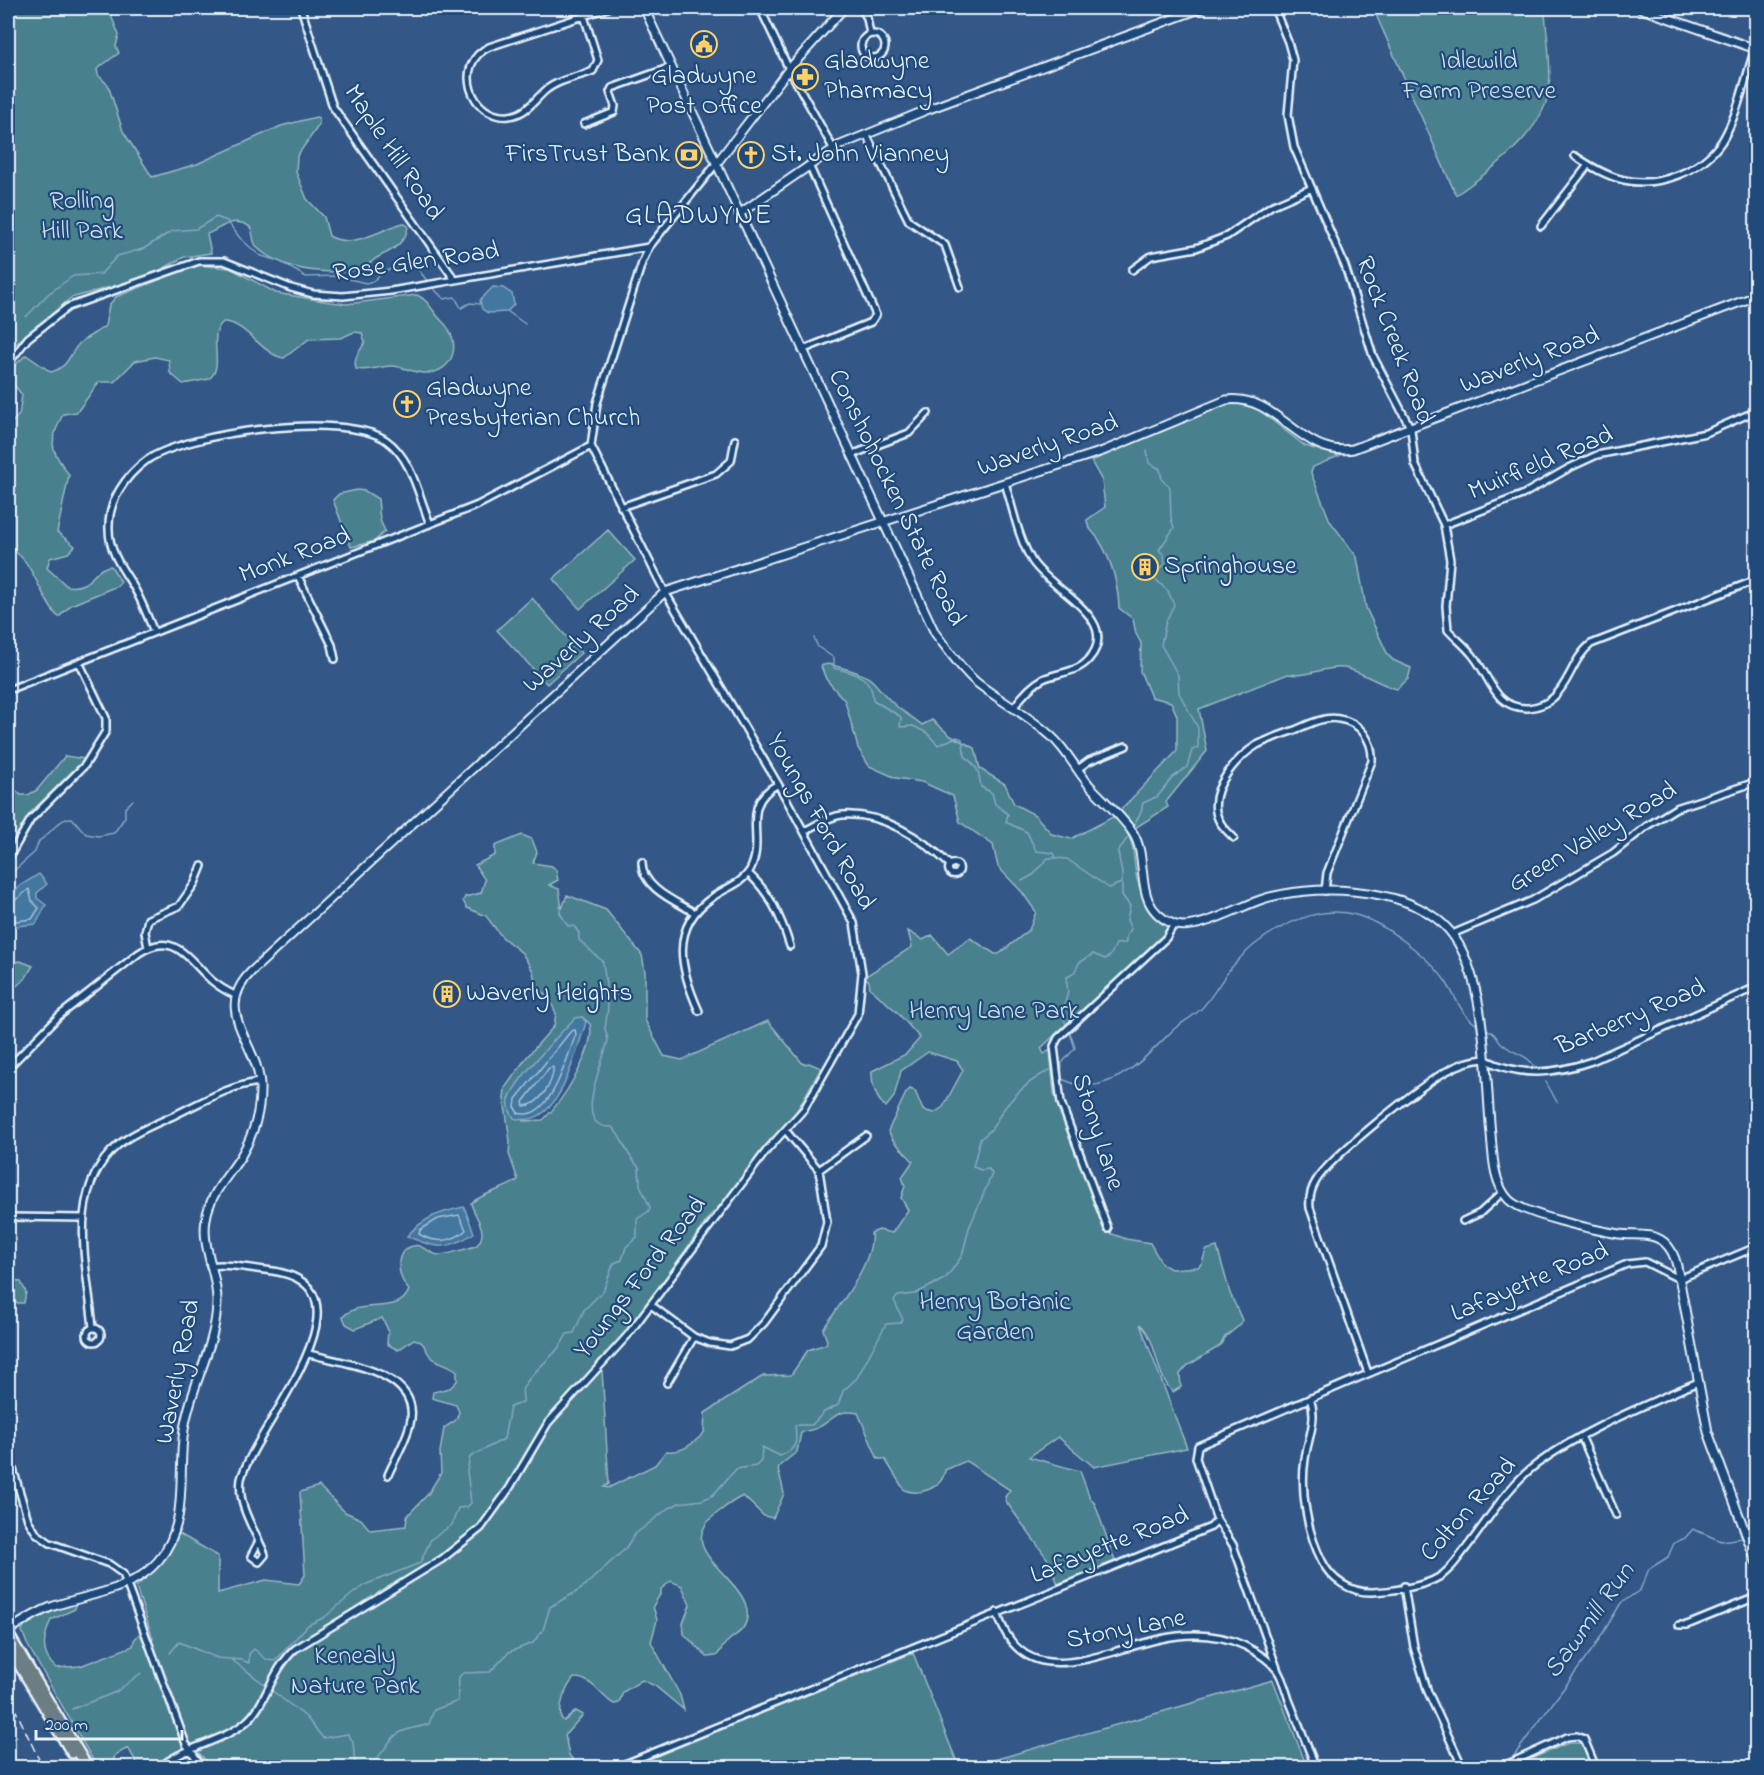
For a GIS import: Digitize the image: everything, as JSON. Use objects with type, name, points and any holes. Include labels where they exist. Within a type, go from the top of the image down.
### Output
[{"type":"highway","points":[[8,1633],[9,1645],[69,1742],[88,1767]]},
{"type":"highway","points":[[69,1742],[81,1767]]},
{"type":"street","name":"Maple Hill Road","points":[[301,8],[333,106],[455,280]]},
{"type":"street","points":[[584,15],[597,58],[597,65],[593,71],[551,86],[526,109],[514,115],[492,113],[475,99],[469,84],[468,72],[472,60],[481,51],[584,15],[608,8]]},
{"type":"street","name":"Conshohocken State Road","points":[[644,8],[935,633],[970,675],[1056,741],[1134,835],[1146,896],[1158,913],[1174,924]]},
{"type":"street","points":[[760,8],[789,69],[833,148]]},
{"type":"street","points":[[591,446],[597,403],[649,247],[789,69],[844,8]]},
{"type":"street","points":[[861,8],[867,18],[870,34]]},
{"type":"street","points":[[739,214],[833,148],[1202,8]]},
{"type":"street","name":"Rock Creek Road","points":[[1274,8],[1293,60],[1288,115],[1290,131],[1345,266],[1373,356],[1411,429],[1415,464],[1444,525],[1450,560],[1446,606],[1448,630],[1474,657],[1499,699],[1518,707],[1539,706],[1553,698],[1581,652],[1591,644],[1756,580]]},
{"type":"street","points":[[1575,156],[1588,165],[1625,181],[1658,181],[1697,166],[1716,148],[1725,135],[1756,49],[1639,8]]},
{"type":"street","points":[[870,34],[877,35],[885,44],[885,52],[881,56],[869,56],[862,48],[862,39],[870,34]]},
{"type":"street","points":[[584,124],[614,112],[615,106],[610,92],[612,88],[672,67]]},
{"type":"street","points":[[866,134],[909,221],[945,245],[960,287]]},
{"type":"street","points":[[802,350],[871,322],[876,315],[809,165]]},
{"type":"street","points":[[1541,226],[1588,165]]},
{"type":"street","points":[[1132,270],[1151,256],[1196,248],[1227,236],[1271,206],[1312,188]]},
{"type":"street","name":"Rose Glen Road","points":[[8,364],[28,338],[68,307],[199,261],[224,261],[291,288],[325,295],[366,295],[649,247]]},
{"type":"street","name":"Waverly Road","points":[[8,1633],[41,1611],[128,1583],[145,1573],[163,1554],[171,1539],[178,1518],[182,1493],[184,1431],[216,1313],[216,1286],[205,1240],[209,1206],[249,1140],[258,1111],[260,1082],[256,1063],[235,1013],[235,995],[241,983],[666,592],[1103,451],[1207,406],[1232,399],[1245,400],[1262,406],[1304,438],[1327,449],[1353,449],[1411,429],[1756,296]]},
{"type":"street","name":"Muirfield Road","points":[[1444,525],[1522,495],[1597,455],[1706,433],[1756,411]]},
{"type":"street","points":[[851,455],[909,433],[928,413]]},
{"type":"street","points":[[154,632],[138,594],[114,555],[108,528],[111,510],[122,486],[140,466],[163,452],[200,440],[262,429],[325,427],[364,431],[386,440],[399,452],[430,524]]},
{"type":"street","points":[[621,507],[717,474],[731,461],[735,440]]},
{"type":"street","name":"Youngs Ford Road","points":[[159,1767],[189,1749],[245,1722],[254,1713],[279,1665],[300,1645],[442,1559],[481,1528],[509,1489],[548,1423],[604,1362],[651,1305],[767,1150],[804,1108],[855,1021],[863,981],[861,956],[854,923],[778,784],[666,592],[591,446]]},
{"type":"street","name":"Monk Road","points":[[8,690],[489,500],[591,446]]},
{"type":"street","points":[[1005,483],[1032,561],[1044,576],[1089,615],[1098,633],[1096,648],[1087,661],[1074,669],[1041,680],[1026,692],[1014,707]]},
{"type":"street","points":[[298,576],[332,645],[335,659]]},
{"type":"street","points":[[8,859],[17,839],[32,819],[85,765],[105,730],[106,718],[79,662]]},
{"type":"street","points":[[1234,838],[1220,823],[1215,806],[1218,791],[1238,759],[1267,740],[1320,720],[1334,718],[1352,723],[1362,730],[1369,742],[1372,761],[1327,873],[1325,891]]},
{"type":"street","points":[[1078,769],[1089,761],[1126,746]]},
{"type":"street","name":"Green Valley Road","points":[[1452,934],[1533,900],[1613,853],[1647,826],[1676,808],[1756,782]]},
{"type":"street","points":[[699,1011],[681,962],[682,946],[695,913],[712,897],[738,883],[748,873],[755,856],[757,805],[766,791],[778,784]]},
{"type":"street","points":[[804,831],[842,815],[870,818],[895,826],[917,838],[950,865]]},
{"type":"street","points":[[642,862],[642,870],[649,881],[695,913]]},
{"type":"street","points":[[148,948],[145,932],[148,920],[179,906],[195,884],[202,866]]},
{"type":"street","points":[[748,873],[768,895],[782,921],[790,946]]},
{"type":"street","points":[[1174,924],[1193,925],[1279,895],[1325,891],[1369,892],[1402,902],[1437,919],[1452,934],[1466,962],[1479,1007],[1495,1169],[1503,1192],[1517,1206],[1534,1213],[1612,1232],[1657,1238],[1672,1251],[1712,1444],[1756,1560]]},
{"type":"street","name":"Stony Lane","points":[[1108,1229],[1061,1103],[1054,1046],[1058,1038],[1166,939],[1174,924]]},
{"type":"street","points":[[8,1068],[59,1016],[148,948],[163,945],[179,949],[189,956],[212,981],[235,995]]},
{"type":"street","name":"Barberry Road","points":[[1484,1059],[1525,1073],[1566,1069],[1592,1061],[1756,987]]},
{"type":"street","points":[[1368,1373],[1312,1214],[1310,1202],[1313,1186],[1323,1172],[1361,1137],[1435,1079],[1459,1065],[1484,1059]]},
{"type":"street","points":[[93,1328],[83,1218],[87,1192],[95,1173],[120,1143],[232,1088],[260,1082]]},
{"type":"street","points":[[651,1305],[694,1338],[730,1346],[748,1339],[764,1323],[820,1246],[827,1222],[819,1170],[786,1131]]},
{"type":"street","points":[[819,1170],[866,1136]]},
{"type":"street","points":[[1463,1221],[1480,1213],[1503,1192]]},
{"type":"street","points":[[8,1217],[83,1218]]},
{"type":"street","points":[[1679,1279],[1756,1247]]},
{"type":"street","name":"Lafayette Road","points":[[615,1767],[1211,1527],[1217,1520],[1196,1458],[1196,1449],[1201,1444],[1627,1264],[1646,1263],[1679,1279]]},
{"type":"street","points":[[210,1266],[284,1272],[302,1281],[310,1291],[317,1309],[309,1354],[241,1479],[242,1501],[259,1541]]},
{"type":"street","points":[[667,1383],[694,1338]]},
{"type":"street","points":[[309,1354],[380,1373],[396,1383],[407,1395],[412,1412],[410,1425],[388,1475]]},
{"type":"street","name":"Colton Road","points":[[1310,1398],[1314,1416],[1304,1461],[1303,1488],[1307,1511],[1323,1564],[1336,1580],[1354,1590],[1376,1592],[1434,1579],[1445,1572],[1526,1472],[1619,1417],[1698,1382]]},
{"type":"street","points":[[1582,1438],[1616,1515]]},
{"type":"street","points":[[8,1452],[28,1520],[36,1533],[50,1543],[114,1566],[123,1574],[189,1749],[203,1767]]},
{"type":"street","name":"Stony Lane","points":[[1217,1520],[1233,1545],[1278,1671],[1317,1767]]},
{"type":"street","points":[[1404,1586],[1414,1647],[1425,1683],[1463,1767]]},
{"type":"street","points":[[1679,1625],[1687,1625],[1756,1597]]},
{"type":"street","name":"Stony Lane","points":[[997,1612],[1001,1625],[1017,1649],[1039,1661],[1074,1662],[1161,1639],[1195,1635],[1223,1638],[1239,1643],[1260,1654],[1278,1671]]},
{"type":"street","points":[[1499,1767],[1567,1737],[1577,1736],[1584,1739],[1596,1767]]},
{"type":"green space","name":"Rolling Hill Park","points":[[8,8],[108,8],[119,35],[116,46],[119,53],[97,69],[98,75],[108,85],[123,131],[152,177],[197,164],[281,126],[316,117],[319,118],[319,125],[297,156],[296,172],[307,199],[324,217],[329,236],[338,240],[357,240],[403,223],[408,226],[405,236],[387,253],[363,267],[355,270],[324,272],[292,267],[273,258],[257,247],[252,230],[248,226],[229,223],[207,234],[211,253],[184,257],[150,276],[71,298],[14,345],[8,340]]},
{"type":"green space","name":"Idlewild Farm Preserve","points":[[1373,8],[1548,8],[1545,13],[1550,81],[1544,107],[1525,137],[1512,150],[1456,195]]},
{"type":"green space","points":[[196,265],[230,268],[276,293],[330,302],[347,304],[417,295],[428,303],[449,329],[454,347],[452,355],[443,368],[435,372],[420,373],[392,366],[361,370],[356,369],[355,361],[365,342],[362,333],[354,332],[341,338],[309,339],[284,358],[268,351],[239,327],[223,322],[216,335],[216,367],[209,379],[183,384],[170,373],[169,360],[155,357],[135,361],[114,382],[99,382],[77,412],[63,414],[53,440],[55,452],[69,475],[57,532],[75,546],[68,553],[50,558],[47,568],[67,586],[82,585],[100,570],[111,566],[121,582],[117,586],[71,605],[59,617],[51,608],[24,560],[8,546],[8,426],[19,415],[22,395],[9,378],[11,369],[26,355],[51,372],[58,369],[66,363],[81,342],[105,326],[109,305],[116,297]]},
{"type":"green space","points":[[1230,403],[1254,406],[1305,446],[1339,456],[1313,467],[1311,473],[1330,521],[1357,557],[1366,608],[1388,655],[1393,660],[1411,668],[1408,679],[1397,689],[1350,669],[1337,668],[1295,675],[1288,674],[1199,709],[1207,751],[1166,802],[1168,807],[1127,833],[1132,844],[1137,879],[1142,893],[1155,912],[1171,928],[1041,1048],[1044,1054],[1050,1050],[1054,1093],[1107,1232],[1126,1239],[1150,1243],[1162,1264],[1171,1269],[1198,1267],[1202,1263],[1206,1250],[1217,1247],[1230,1293],[1242,1320],[1240,1325],[1225,1337],[1220,1346],[1187,1366],[1180,1374],[1181,1387],[1173,1392],[1162,1376],[1150,1340],[1140,1324],[1187,1448],[1094,1467],[1058,1437],[1029,1457],[1080,1471],[1090,1498],[1095,1504],[1115,1561],[1058,1584],[1049,1561],[1007,1503],[1005,1497],[1010,1490],[966,1461],[945,1470],[940,1482],[930,1489],[917,1492],[904,1490],[885,1459],[878,1459],[858,1413],[845,1412],[819,1427],[801,1433],[797,1452],[782,1463],[778,1469],[784,1494],[773,1518],[764,1516],[743,1496],[716,1514],[704,1528],[701,1541],[706,1553],[738,1591],[745,1604],[747,1618],[742,1630],[725,1644],[716,1656],[707,1657],[684,1634],[683,1623],[690,1605],[682,1586],[671,1581],[661,1589],[653,1606],[657,1620],[651,1642],[680,1695],[684,1710],[655,1686],[642,1680],[623,1692],[619,1703],[614,1704],[591,1684],[574,1678],[563,1697],[561,1718],[564,1721],[576,1711],[583,1715],[565,1735],[569,1755],[579,1767],[213,1768],[198,1752],[176,1753],[158,1767],[140,1768],[128,1748],[115,1755],[112,1767],[97,1767],[27,1644],[22,1631],[26,1624],[70,1603],[77,1602],[75,1609],[51,1620],[44,1646],[47,1657],[56,1668],[80,1666],[133,1646],[139,1634],[143,1635],[147,1641],[153,1639],[136,1587],[163,1561],[178,1533],[218,1556],[218,1593],[266,1580],[299,1584],[305,1575],[300,1492],[319,1486],[345,1512],[361,1519],[370,1530],[406,1526],[407,1516],[428,1494],[441,1473],[440,1452],[444,1428],[456,1420],[459,1412],[456,1405],[432,1398],[433,1392],[450,1388],[457,1381],[457,1371],[431,1357],[424,1345],[414,1339],[398,1350],[387,1344],[388,1330],[382,1318],[355,1329],[346,1324],[343,1317],[359,1308],[397,1303],[404,1298],[409,1290],[402,1279],[399,1266],[402,1253],[406,1249],[416,1246],[439,1255],[477,1245],[481,1240],[482,1229],[471,1203],[518,1180],[509,1154],[505,1088],[526,1058],[554,1026],[556,1013],[550,1001],[535,983],[533,971],[522,953],[502,937],[486,916],[467,908],[463,901],[465,897],[481,893],[485,880],[475,865],[495,855],[495,846],[522,835],[532,839],[537,852],[533,863],[552,866],[556,870],[558,880],[549,885],[559,889],[562,909],[567,895],[606,910],[642,955],[645,972],[645,1020],[664,1056],[682,1060],[768,1021],[803,1064],[809,1063],[821,1068],[792,1119],[761,1153],[732,1193],[710,1216],[618,1344],[594,1368],[602,1370],[609,1484],[604,1487],[608,1488],[655,1465],[666,1451],[677,1451],[691,1444],[704,1433],[705,1413],[763,1376],[791,1375],[808,1350],[826,1344],[823,1329],[862,1270],[871,1244],[871,1233],[879,1230],[892,1233],[908,1210],[901,1198],[905,1186],[902,1177],[913,1161],[893,1140],[888,1131],[906,1093],[910,1089],[915,1091],[923,1110],[934,1113],[943,1107],[963,1070],[957,1061],[928,1052],[901,1071],[894,1097],[886,1107],[882,1104],[875,1091],[872,1071],[906,1054],[920,1038],[897,1012],[870,988],[869,981],[864,977],[912,947],[908,931],[923,940],[932,935],[948,954],[970,938],[995,954],[999,954],[1029,930],[1036,912],[1022,892],[998,867],[993,845],[960,822],[953,796],[922,782],[896,778],[869,766],[858,748],[845,701],[826,679],[821,666],[832,665],[869,678],[887,698],[922,725],[932,720],[951,736],[975,748],[980,769],[1005,784],[1014,804],[1035,815],[1052,834],[1071,839],[1115,816],[1177,751],[1177,716],[1171,702],[1151,697],[1140,671],[1141,643],[1136,634],[1133,619],[1119,608],[1116,581],[1111,564],[1104,548],[1087,523],[1087,520],[1105,507],[1102,481],[1091,461]],"holes":[[[582,1017],[590,1024],[588,1048],[583,1062],[559,1102],[543,1120],[523,1121],[509,1098],[558,1037]]]},
{"type":"green space","points":[[357,490],[365,491],[378,499],[380,520],[385,531],[375,541],[351,547],[333,500],[339,494]]},
{"type":"green space","points":[[608,530],[635,560],[580,609],[553,579]]},
{"type":"green space","points":[[532,598],[581,653],[547,684],[497,630]]},
{"type":"green space","points":[[65,756],[85,759],[31,812],[8,848],[8,783],[21,795],[28,795],[37,790]]},
{"type":"green space","points":[[20,961],[33,966],[25,979],[8,993],[8,963]]},
{"type":"green space","points":[[8,1265],[10,1278],[21,1282],[26,1292],[24,1303],[15,1303],[8,1297]]},
{"type":"green space","points":[[913,1653],[959,1767],[627,1767]]},
{"type":"green space","points":[[1273,1680],[1307,1767],[969,1767]]},
{"type":"green space","points":[[1568,1743],[1581,1743],[1592,1767],[1512,1767]]},
{"type":"water","points":[[493,287],[503,288],[512,294],[514,304],[507,312],[488,313],[482,309],[480,300]]},
{"type":"water","points":[[39,874],[47,884],[37,893],[37,898],[46,905],[36,924],[8,927],[8,898],[21,885]]},
{"type":"water","points":[[582,1017],[586,1022],[575,1057],[569,1074],[553,1103],[542,1114],[529,1119],[514,1118],[509,1105],[512,1092],[538,1058],[575,1018]]},
{"type":"water","points":[[464,1207],[474,1233],[465,1239],[449,1245],[434,1246],[407,1236],[433,1216]]},
{"type":"waterway","points":[[26,317],[48,294],[73,276],[101,274],[117,256],[143,249],[172,231],[196,229],[216,217],[227,221],[240,238],[259,255],[281,262],[306,277],[336,276],[366,283],[373,281],[384,271],[407,265],[418,269],[428,282]]},
{"type":"waterway","points":[[431,286],[444,299],[455,297],[461,308],[470,303],[480,304]]},
{"type":"waterway","points":[[507,311],[525,324]]},
{"type":"waterway","points":[[1134,825],[1143,803],[1158,796],[1173,777],[1187,767],[1192,750],[1198,748],[1198,728],[1179,693],[1178,675],[1161,645],[1166,621],[1174,605],[1168,591],[1153,577],[1165,564],[1164,555],[1159,550],[1174,528],[1171,518],[1170,487],[1162,480],[1160,469],[1149,463],[1147,450]]},
{"type":"waterway","points":[[1146,569],[1150,568],[1155,572]]},
{"type":"waterway","points":[[814,638],[818,647],[834,658],[834,668],[861,677],[870,686],[873,700],[901,717],[900,727],[913,726],[927,733],[938,745],[957,737],[962,739],[965,756],[977,769],[981,787],[992,793],[995,804],[1008,814],[1006,822],[1027,832],[1036,851],[1054,853],[1056,858],[1067,859],[1109,888],[1121,883]]},
{"type":"waterway","points":[[8,876],[35,852],[39,841],[59,823],[72,818],[86,834],[99,836],[114,833],[125,817],[125,808],[133,800]]},
{"type":"waterway","points":[[1067,1026],[1062,1015],[1068,991],[1066,978],[1074,973],[1079,963],[1093,954],[1105,959],[1110,956],[1116,944],[1126,943],[1126,936],[1131,929],[1127,920],[1130,906],[1122,895],[1122,873],[1118,852],[1128,837]]},
{"type":"waterway","points":[[1022,881],[1033,875],[1048,858],[1056,858]]},
{"type":"waterway","points":[[170,1653],[179,1642],[217,1658],[242,1660],[249,1663],[249,1654],[254,1649],[267,1660],[275,1661],[308,1625],[325,1617],[352,1594],[367,1584],[420,1563],[431,1539],[452,1525],[458,1508],[467,1507],[471,1503],[467,1471],[470,1457],[504,1439],[510,1407],[523,1402],[522,1390],[528,1381],[557,1350],[567,1334],[574,1333],[584,1310],[603,1291],[614,1263],[622,1260],[626,1247],[637,1237],[637,1219],[649,1211],[650,1207],[640,1185],[639,1167],[612,1127],[600,1125],[593,1117],[591,1106],[596,1078],[608,1040],[605,1029],[608,1007],[604,998],[607,993],[603,962],[579,940],[579,933],[574,926],[568,926],[560,913],[560,906]]},
{"type":"waterway","points":[[1070,1033],[1075,1048],[1062,1063],[1061,1079],[1084,1086],[1112,1080],[1135,1066],[1173,1030],[1202,1008],[1232,967],[1256,944],[1271,933],[1305,917],[1339,912],[1368,919],[1406,942],[1439,973],[1463,1012],[1478,1025]]},
{"type":"waterway","points":[[1488,1030],[1502,1044],[1524,1056],[1536,1068]]},
{"type":"waterway","points":[[271,1690],[306,1717],[323,1738],[348,1734],[353,1742],[355,1765],[369,1764],[379,1756],[396,1735],[407,1729],[429,1724],[434,1710],[458,1701],[459,1677],[463,1673],[490,1672],[509,1652],[533,1643],[543,1630],[550,1607],[581,1589],[625,1549],[634,1535],[666,1510],[679,1503],[702,1500],[713,1495],[736,1469],[756,1466],[761,1461],[762,1447],[780,1456],[790,1450],[796,1440],[795,1425],[812,1425],[824,1412],[838,1405],[843,1391],[857,1378],[886,1324],[900,1323],[903,1320],[894,1300],[898,1296],[915,1294],[946,1278],[962,1256],[969,1228],[992,1174],[989,1169],[981,1170],[973,1167],[980,1139],[993,1128],[1006,1106],[1016,1095],[1032,1081],[1050,1070]]},
{"type":"waterway","points":[[1546,1082],[1557,1102]]},
{"type":"waterway","name":"Sawmill Run","points":[[1513,1757],[1595,1646],[1621,1603],[1640,1590],[1649,1569],[1668,1557],[1674,1543],[1685,1538],[1693,1529],[1721,1541],[1743,1538]]},
{"type":"waterway","name":"Sawmill Run","points":[[1751,1535],[1756,1533]]},
{"type":"waterway","points":[[232,1660],[267,1686]]},
{"type":"waterway","points":[[72,1709],[116,1692],[141,1673]]},
{"type":"waterway","points":[[8,1742],[17,1736]]},
{"type":"railway","points":[[8,1694],[43,1768]]},
{"type":"place","name":"Gladwyne Post Office","points":[[704,44]]},
{"type":"place","name":"Gladwyne Pharmacy","points":[[805,77]]},
{"type":"place","name":"FirsTrust Bank","points":[[689,155]]},
{"type":"place","name":"St. John Vianney","points":[[751,155]]},
{"type":"place","name":"Gladwyne Presbyterian Church","points":[[407,404]]},
{"type":"place","name":"Springhouse","points":[[1145,567]]},
{"type":"place","name":"Waverly Heights","points":[[447,994]]},
{"type":"district","name":"GLADWYNE","points":[[699,216]]},
{"type":"park label","name":"Henry Lane Park","points":[[994,1012]]},
{"type":"park label","name":"Henry Botanic Garden","points":[[995,1318]]},
{"type":"park label","name":"Kenealy Nature Park","points":[[355,1672]]}]
